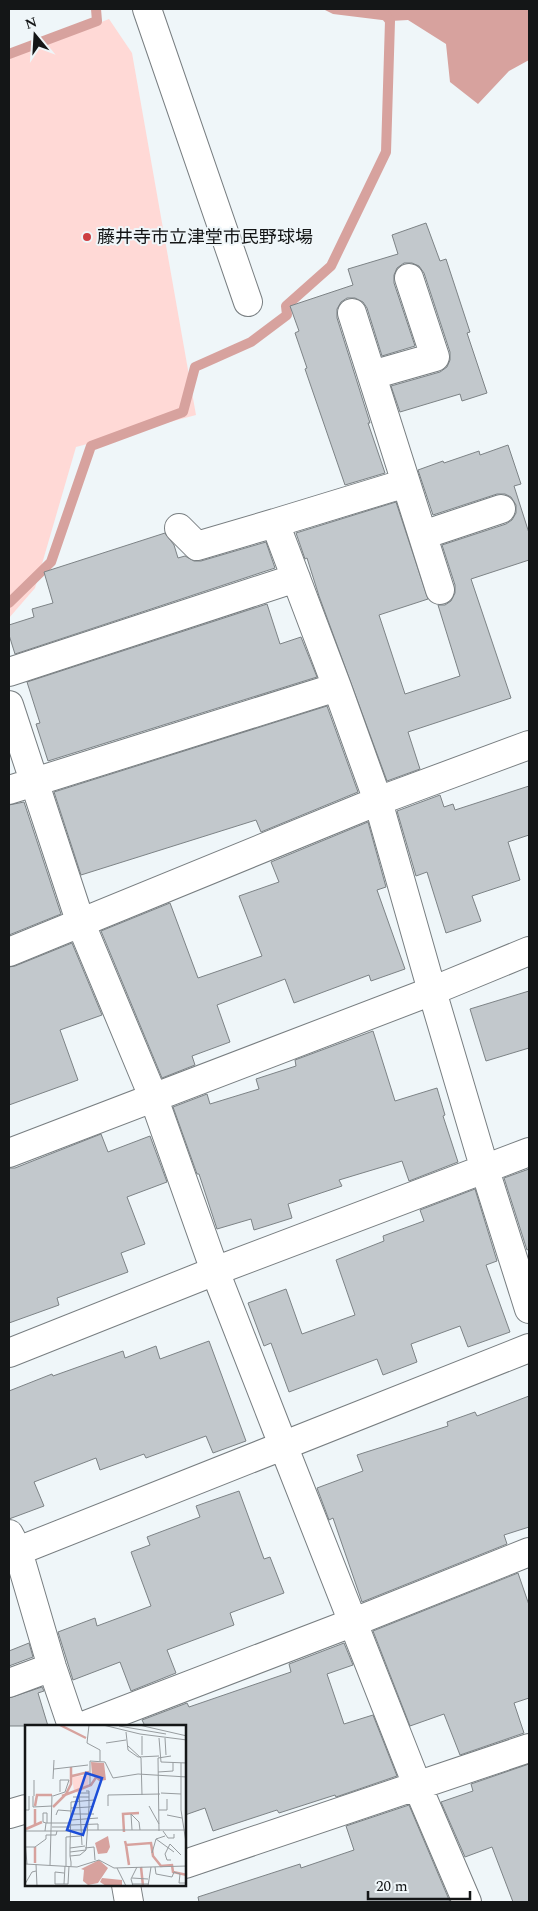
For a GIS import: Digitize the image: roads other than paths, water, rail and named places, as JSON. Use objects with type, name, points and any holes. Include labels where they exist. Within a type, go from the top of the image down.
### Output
[{"type":"street","points":[[147,9],[248,302]]},
{"type":"street","points":[[372,375],[435,357],[410,278]]},
{"type":"street","points":[[352,313],[440,590]]},
{"type":"street","points":[[179,528],[196,546],[406,482]]},
{"type":"street","points":[[423,535],[501,509]]},
{"type":"street","points":[[274,523],[337,687],[378,801],[485,1170],[529,1309]]},
{"type":"street","points":[[9,672],[296,578]]},
{"type":"street","points":[[9,790],[337,687]]},
{"type":"street","points":[[9,705],[81,924],[154,1099],[215,1271],[417,1785],[468,1902]]},
{"type":"street","points":[[9,952],[378,801],[529,745]]},
{"type":"street","points":[[9,1154],[432,991],[529,951]]},
{"type":"street","points":[[9,1353],[215,1271],[529,1152]]},
{"type":"street","points":[[72,1725],[13,1543],[283,1446],[529,1348]]},
{"type":"street","points":[[87,1725],[529,1552]]},
{"type":"street","points":[[9,1683],[52,1667]]},
{"type":"street","points":[[186,1864],[529,1748]]},
{"type":"street","points":[[9,1814],[25,1809]]},
{"type":"waterway","points":[[9,54],[97,21],[96,9]]},
{"type":"waterway","points":[[9,603],[51,562],[91,446],[183,412],[195,367],[251,342],[287,315],[286,306],[331,266],[386,152],[390,21],[381,9]]},
{"type":"place","name":"藤井寺市立津堂市民野球場","points":[[87,237]]}]
